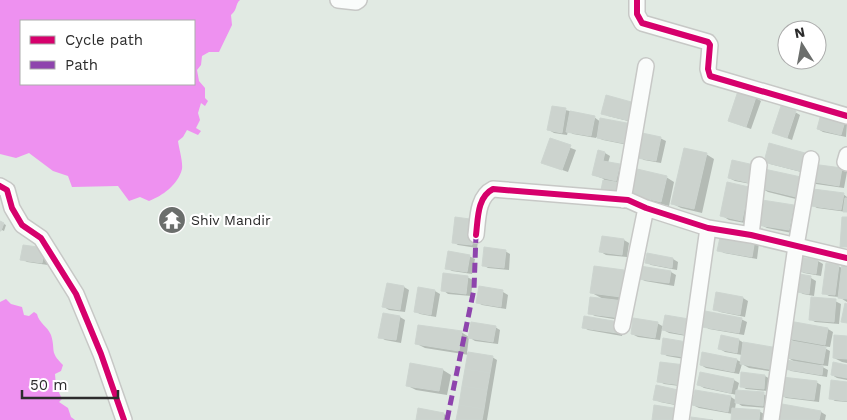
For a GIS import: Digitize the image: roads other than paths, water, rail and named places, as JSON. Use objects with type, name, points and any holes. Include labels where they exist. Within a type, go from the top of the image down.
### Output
[{"type":"street","points":[[338,0],[356,2],[360,0]]},
{"type":"street","points":[[637,0],[637,14],[642,23],[708,42],[710,45],[708,69],[710,76],[847,116]]},
{"type":"street","points":[[623,200],[646,66]]},
{"type":"street","points":[[847,155],[845,162],[847,163]]},
{"type":"street","points":[[771,420],[796,246],[811,159]]},
{"type":"street","points":[[751,235],[759,164]]},
{"type":"street","points":[[0,186],[7,190],[12,208],[22,225],[41,238],[60,266],[80,302],[101,354],[124,420]]},
{"type":"street","points":[[476,235],[482,198],[486,192],[493,189],[623,200],[708,228],[751,235],[847,258]]},
{"type":"street","points":[[622,326],[646,208]]},
{"type":"street","points":[[681,420],[708,228]]},
{"type":"place","name":"Shiv Mandir","points":[[172,220]]}]
